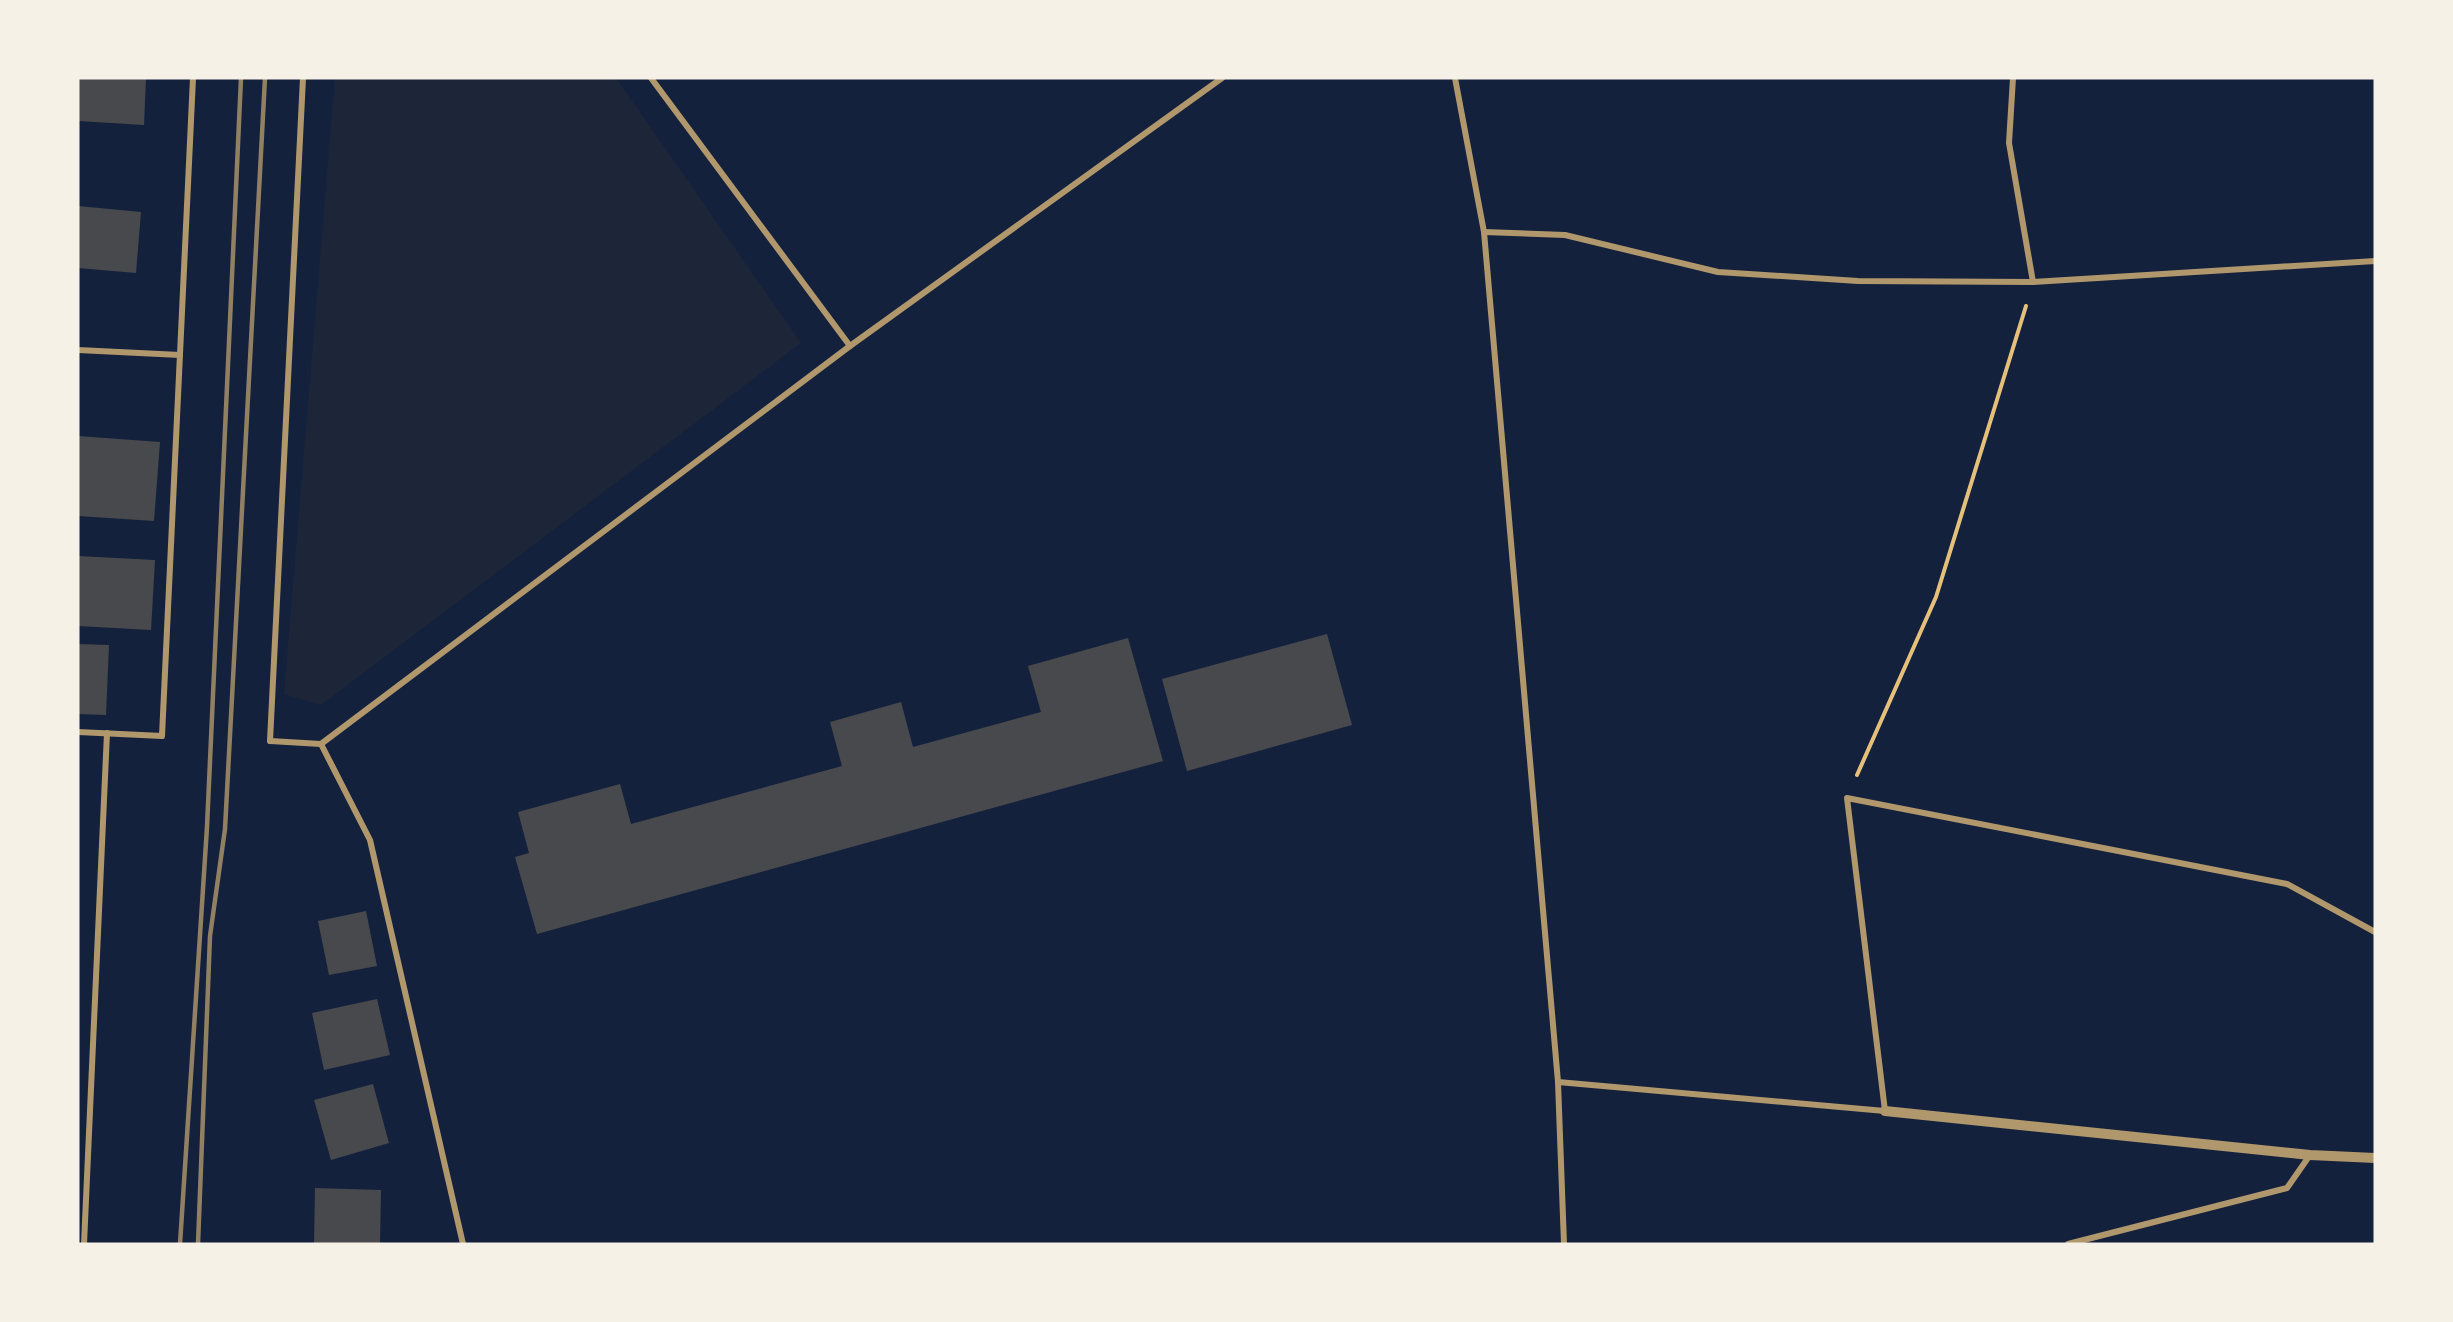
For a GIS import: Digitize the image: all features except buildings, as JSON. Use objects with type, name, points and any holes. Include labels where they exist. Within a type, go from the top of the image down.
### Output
[{"type":"street","points":[[78,732],[162,736],[193,78]]},
{"type":"street","points":[[303,78],[270,741],[321,744],[850,346],[1222,78]]},
{"type":"street","points":[[651,78],[850,346]]},
{"type":"street","points":[[1455,78],[1484,232],[1558,1082],[1564,1244]]},
{"type":"street","points":[[2013,78],[2009,144],[2033,282]]},
{"type":"street","points":[[1484,232],[1564,235],[1718,272],[1858,281],[2033,282],[2375,261]]},
{"type":"street","points":[[78,350],[180,355]]},
{"type":"street","points":[[84,1244],[107,733]]},
{"type":"street","points":[[321,744],[370,840],[463,1244]]},
{"type":"street","points":[[1884,1111],[1847,798],[2288,884],[2375,932]]},
{"type":"street","points":[[1558,1082],[1884,1111],[2310,1155],[2375,1158]]},
{"type":"street","points":[[2068,1244],[2287,1188],[2310,1155]]},
{"type":"path","points":[[1847,798],[1936,597],[2033,282]]},
{"type":"shaded area","points":[[335,78],[616,78],[801,343],[321,705],[284,694]]},
{"type":"railway","points":[[180,1244],[207,827],[241,78]]},
{"type":"railway","points":[[198,1244],[210,936],[225,829],[265,78]]}]
